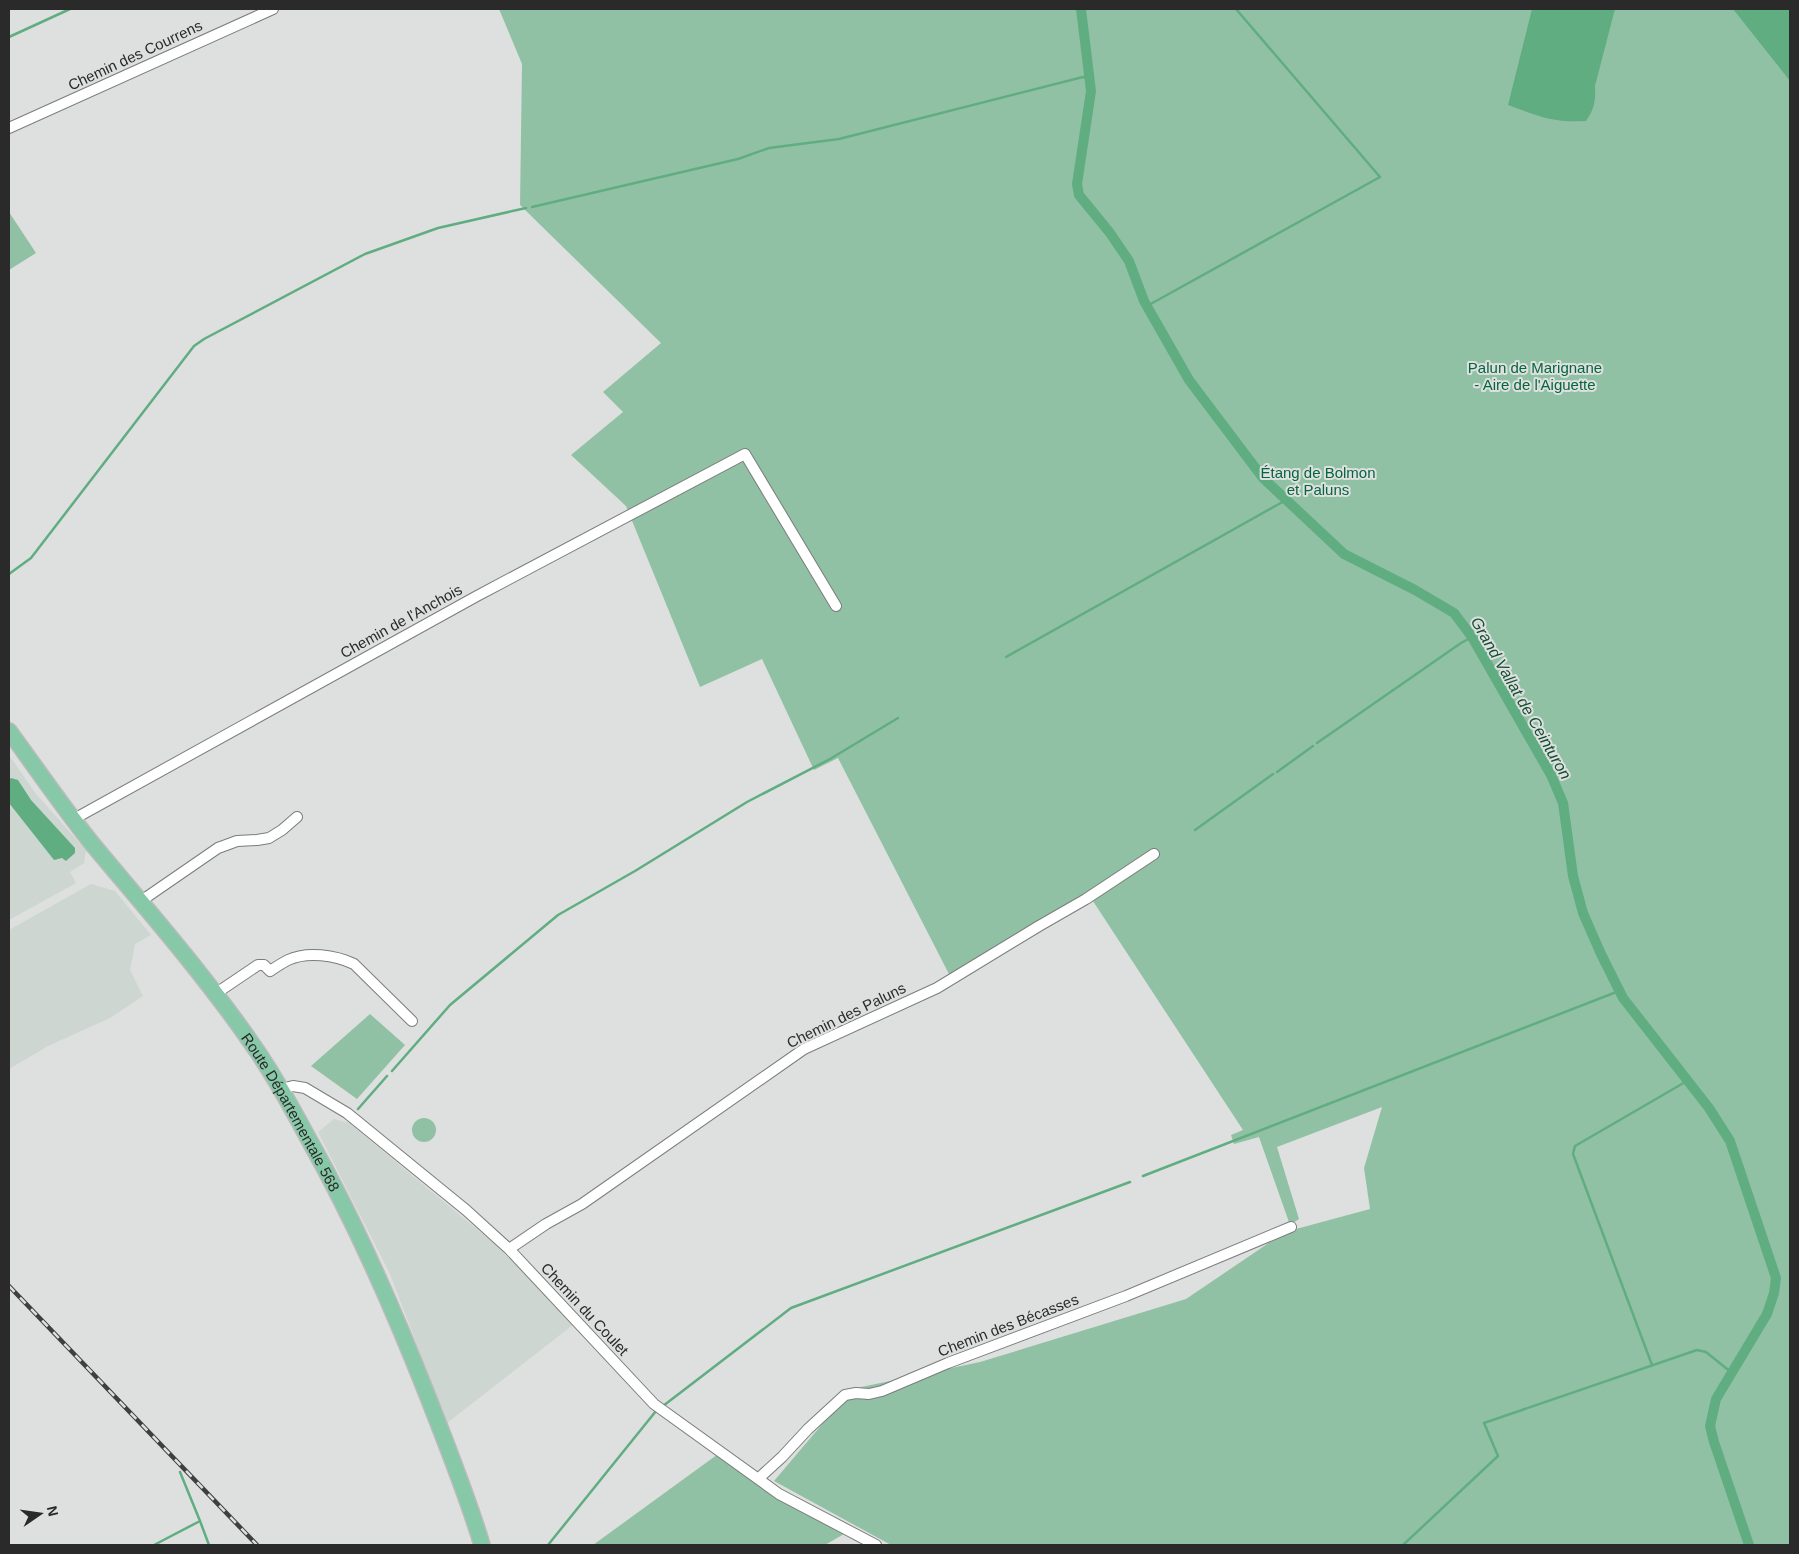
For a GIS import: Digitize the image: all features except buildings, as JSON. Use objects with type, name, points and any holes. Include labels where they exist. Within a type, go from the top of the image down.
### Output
[{"type":"main road","name":"Route Départementale 568","points":[[9,731],[92,844],[141,901],[215,994],[258,1052],[281,1089],[328,1172],[380,1278],[452,1458],[482,1545]]},
{"type":"street","name":"Chemin des Courrens","points":[[9,128],[273,9]]},
{"type":"street","name":"Chemin de l'Anchois","points":[[74,819],[477,596],[745,454],[836,606]]},
{"type":"street","points":[[141,901],[218,848],[237,841],[268,838],[282,830],[297,817]]},
{"type":"street","name":"Chemin des Paluns","points":[[509,1250],[546,1224],[582,1204],[804,1049],[937,988],[1086,899],[1154,854]]},
{"type":"street","points":[[215,994],[258,965],[264,965],[270,971],[295,958],[329,956],[344,959],[354,964],[412,1021]]},
{"type":"street","name":"Chemin du Coulet","points":[[281,1089],[293,1086],[305,1088],[348,1113],[466,1210],[509,1250],[654,1404],[779,1494],[876,1545]]},
{"type":"street","name":"Chemin des Bécasses","points":[[759,1478],[782,1457],[808,1428],[846,1395],[856,1393],[869,1394],[882,1391],[1126,1296],[1291,1226]]},
{"type":"shaded area","points":[[1532,9],[1615,9],[1595,86],[1594,105],[1586,121],[1555,120],[1508,105]]},
{"type":"shaded area","points":[[1733,9],[1790,9],[1790,81]]},
{"type":"shaded area","points":[[9,755],[36,794],[86,850],[84,863],[70,872],[76,883],[9,920]]},
{"type":"shaded area","points":[[11,778],[18,780],[31,800],[75,848],[75,853],[66,861],[62,858],[54,860],[9,803],[9,780]]},
{"type":"shaded area","points":[[91,884],[115,891],[151,935],[135,944],[130,970],[143,996],[110,1018],[48,1046],[9,1069],[9,930]]},
{"type":"shaded area","points":[[334,1119],[349,1123],[497,1246],[574,1324],[447,1423],[390,1274],[318,1132]]},
{"type":"green space","name":"Étang de Bolmon et Paluns","points":[[499,9],[1790,9],[1790,1545],[891,1545],[774,1481],[852,1389],[980,1362],[1186,1299],[1285,1232],[1370,1209],[1364,1168],[1382,1107],[1277,1147],[1299,1219],[1290,1225],[1259,1137],[1234,1144],[1231,1135],[1243,1130],[1087,892],[950,976],[838,758],[814,770],[762,659],[700,687],[626,506],[571,455],[623,412],[603,392],[661,343],[520,205],[522,64]]},
{"type":"green space","points":[[9,212],[36,253],[9,270]]},
{"type":"green space","points":[[370,1014],[405,1045],[357,1099],[311,1066]]},
{"type":"green space","points":[[424,1118],[433,1121],[436,1130],[433,1139],[424,1142],[415,1139],[412,1130],[415,1121]]},
{"type":"green space","points":[[725,1449],[767,1479],[780,1491],[882,1543],[867,1546],[844,1534],[825,1545],[593,1545]]},
{"type":"waterway","points":[[9,37],[70,9]]},
{"type":"waterway","name":"Grand Vallat de Ceinturon","points":[[1081,9],[1091,91],[1077,184],[1079,195],[1110,233],[1129,261],[1144,301],[1189,380],[1263,478],[1344,554],[1415,590],[1454,613],[1472,637],[1551,775],[1563,803],[1573,876],[1583,913],[1623,998],[1709,1108],[1730,1141],[1776,1278],[1774,1293],[1767,1314],[1716,1399],[1710,1426],[1749,1545]]},
{"type":"waterway","points":[[1147,306],[1380,177],[1236,9]]},
{"type":"waterway","points":[[532,207],[738,159],[769,148],[839,139],[1083,77],[1089,79]]},
{"type":"waterway","points":[[9,574],[31,558],[194,346],[365,254],[438,228],[526,208]]},
{"type":"waterway","points":[[1006,657],[1286,500]]},
{"type":"waterway","points":[[1317,743],[1472,637]]},
{"type":"waterway","points":[[392,1071],[450,1005],[558,915],[635,871],[747,802],[830,759],[898,718]]},
{"type":"waterway","points":[[1277,772],[1313,746]]},
{"type":"waterway","points":[[1195,830],[1273,774]]},
{"type":"waterway","points":[[1143,1176],[1619,991]]},
{"type":"waterway","points":[[358,1109],[387,1076]]},
{"type":"waterway","points":[[1652,1365],[1573,1154],[1575,1146],[1687,1081]]},
{"type":"waterway","points":[[663,1406],[791,1308],[1130,1182]]},
{"type":"waterway","points":[[1403,1545],[1498,1456],[1484,1423],[1697,1350],[1706,1352],[1732,1373]]},
{"type":"waterway","points":[[548,1545],[656,1411]]},
{"type":"waterway","points":[[180,1472],[200,1521]]},
{"type":"waterway","points":[[154,1545],[200,1521],[209,1545]]},
{"type":"railway","points":[[9,1286],[257,1545]]},
{"type":"park label","name":"Palun de Marignane - Aire de l'Aiguette","points":[[1535,376]]}]
